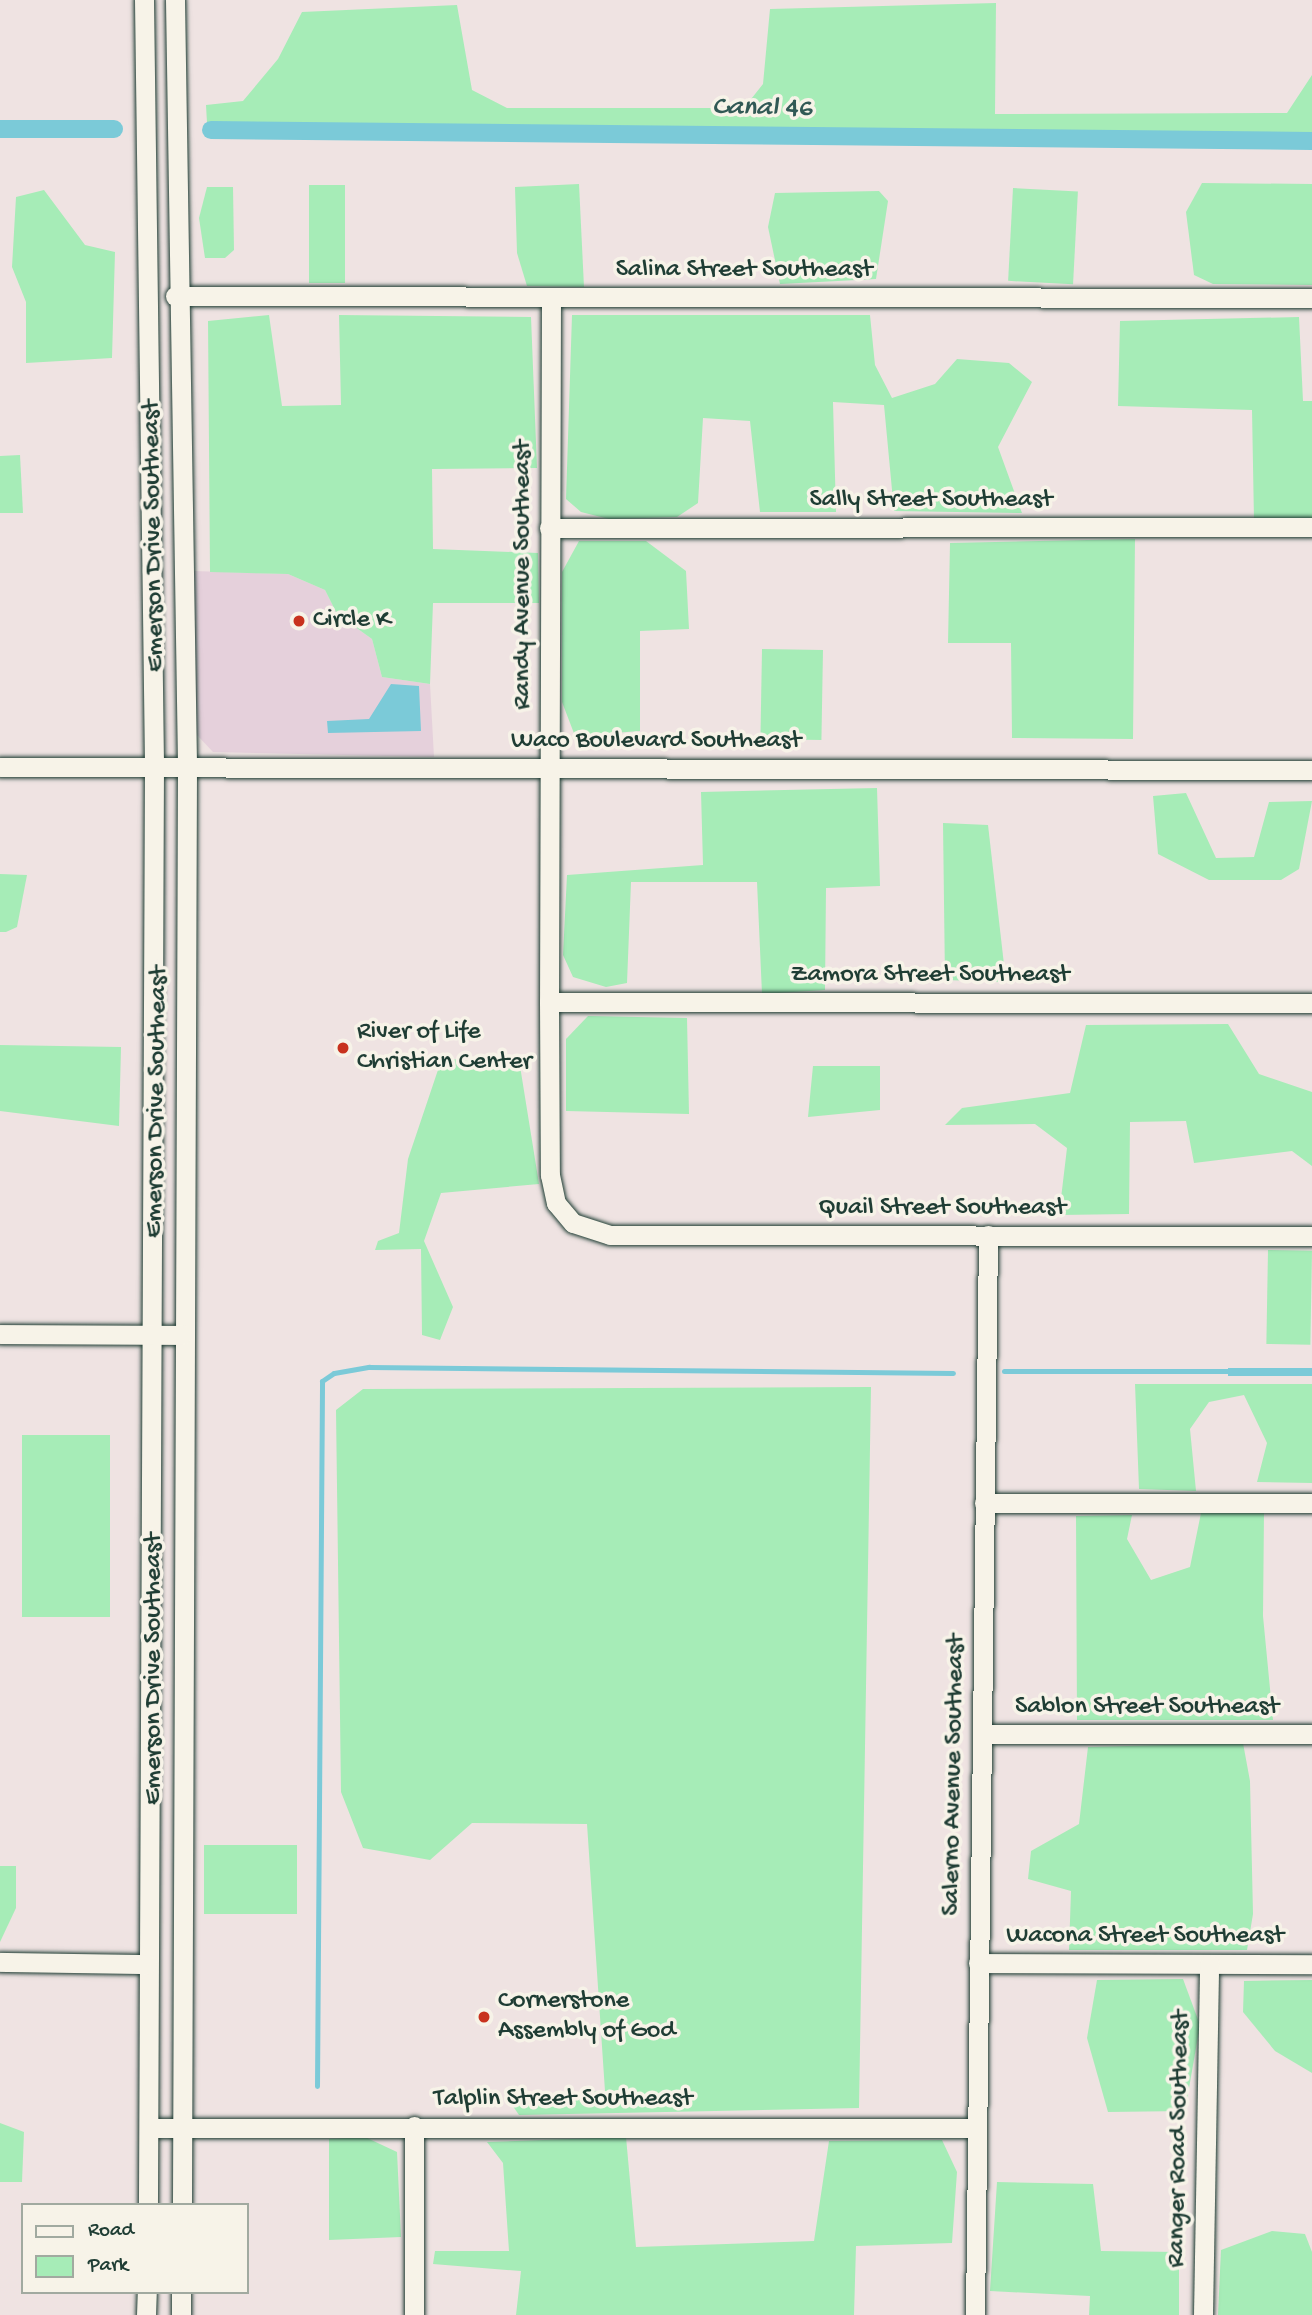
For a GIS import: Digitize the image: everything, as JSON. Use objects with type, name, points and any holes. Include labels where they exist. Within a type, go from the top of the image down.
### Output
[{"type":"street","name":"Emerson Drive Southeast","points":[[144,0],[153,766],[148,1334],[148,2203]]},
{"type":"street","name":"Emerson Drive Southeast","points":[[175,0],[175,296],[187,766],[182,1335],[182,2203]]},
{"type":"street","name":"Salina Street Southeast","points":[[175,296],[1312,298]]},
{"type":"street","name":"Randy Avenue Southeast","points":[[551,297],[550,1175],[556,1203],[573,1223]]},
{"type":"street","name":"Sally Street Southeast","points":[[549,528],[1312,527]]},
{"type":"street","name":"Waco Boulevard Southeast","points":[[0,767],[1312,770]]},
{"type":"street","name":"Zamora Street Southeast","points":[[549,1002],[1312,1003]]},
{"type":"street","name":"Quail Street Southeast","points":[[573,1223],[610,1235],[1312,1236]]},
{"type":"street","name":"Salerno Avenue Southeast","points":[[975,2315],[988,1235]]},
{"type":"street","points":[[0,1334],[182,1335]]},
{"type":"street","points":[[984,1503],[1312,1503]]},
{"type":"street","name":"Sablon Street Southeast","points":[[983,1734],[1312,1734]]},
{"type":"street","points":[[0,1962],[147,1964]]},
{"type":"street","name":"Wacona Street Southeast","points":[[978,1963],[1312,1964]]},
{"type":"street","name":"Ranger Road Southeast","points":[[1203,2315],[1209,1964]]},
{"type":"street","points":[[414,2126],[414,2315]]},
{"type":"street","name":"Talplin Street Southeast","points":[[149,2129],[414,2126],[977,2129]]},
{"type":"street","points":[[146,2315],[147,2294]]},
{"type":"street","points":[[181,2294],[181,2315]]},
{"type":"shaded area","points":[[193,571],[288,574],[325,590],[337,614],[372,639],[382,677],[430,684],[434,757],[213,752],[197,735]]},
{"type":"green space","points":[[996,3],[995,114],[1287,113],[1312,75],[1312,135],[207,123],[206,105],[243,101],[278,59],[302,12],[457,5],[472,90],[507,108],[744,108],[763,84],[770,9]]},
{"type":"green space","points":[[1202,183],[1312,184],[1312,285],[1213,284],[1194,275],[1186,212]]},
{"type":"green space","points":[[579,184],[584,287],[527,286],[517,253],[515,187]]},
{"type":"green space","points":[[309,185],[345,185],[345,283],[309,283]]},
{"type":"green space","points":[[207,187],[233,187],[234,250],[225,258],[205,258],[199,218]]},
{"type":"green space","points":[[1013,188],[1078,191],[1073,284],[1008,281]]},
{"type":"green space","points":[[44,190],[85,245],[115,252],[112,358],[26,363],[26,302],[12,267],[16,197]]},
{"type":"green space","points":[[879,191],[888,201],[876,279],[780,284],[768,227],[775,193]]},
{"type":"green space","points":[[269,315],[282,406],[341,405],[339,315],[531,317],[537,468],[432,469],[433,549],[538,553],[539,603],[433,603],[430,684],[382,677],[372,639],[337,614],[325,590],[288,574],[210,572],[208,321]]},
{"type":"green space","points":[[572,315],[870,315],[875,365],[892,398],[935,384],[957,359],[1009,363],[1032,382],[998,447],[1022,513],[894,511],[884,405],[833,402],[836,512],[760,512],[750,421],[703,418],[698,503],[677,517],[609,519],[581,512],[566,499]]},
{"type":"green space","points":[[1299,317],[1303,401],[1312,401],[1312,520],[1254,521],[1252,410],[1118,406],[1120,321]]},
{"type":"green space","points":[[20,455],[23,513],[0,513],[0,456]]},
{"type":"green space","points":[[1135,539],[1133,739],[1012,738],[1011,643],[948,643],[950,543]]},
{"type":"green space","points":[[579,541],[646,541],[686,571],[689,629],[640,631],[640,731],[575,736],[562,702],[562,572]]},
{"type":"green space","points":[[762,649],[823,650],[821,740],[760,739]]},
{"type":"green space","points":[[877,788],[880,886],[826,888],[825,990],[762,994],[757,882],[631,882],[627,983],[606,987],[573,977],[563,955],[567,875],[703,865],[701,792]]},
{"type":"green space","points":[[1186,793],[1216,858],[1254,857],[1269,802],[1312,801],[1299,869],[1281,880],[1209,880],[1158,854],[1153,796]]},
{"type":"green space","points":[[943,823],[988,825],[1006,982],[945,980]]},
{"type":"green space","points":[[0,874],[27,875],[17,927],[6,932],[0,932]]},
{"type":"green space","points":[[588,1016],[687,1018],[689,1114],[566,1111],[566,1039]]},
{"type":"green space","points":[[1228,1024],[1259,1074],[1312,1092],[1312,1166],[1292,1151],[1194,1163],[1186,1121],[1130,1122],[1129,1214],[1059,1215],[1067,1148],[1035,1124],[945,1125],[962,1108],[1070,1093],[1086,1025]]},
{"type":"green space","points":[[0,1045],[121,1047],[119,1126],[0,1111]]},
{"type":"green space","points":[[442,1058],[520,1066],[539,1184],[441,1193],[424,1241],[453,1307],[440,1340],[422,1335],[421,1249],[375,1250],[378,1241],[399,1233],[408,1159]]},
{"type":"green space","points":[[813,1066],[880,1066],[880,1110],[808,1117]]},
{"type":"green space","points":[[1268,1250],[1312,1251],[1310,1345],[1266,1344]]},
{"type":"green space","points":[[1135,1384],[1312,1384],[1312,1483],[1257,1482],[1267,1443],[1244,1395],[1209,1402],[1190,1429],[1196,1491],[1139,1489]]},
{"type":"green space","points":[[871,1387],[859,2108],[519,2115],[506,2096],[605,2091],[587,1824],[472,1823],[430,1860],[363,1848],[341,1792],[336,1410],[363,1389]]},
{"type":"green space","points":[[22,1435],[110,1435],[110,1617],[22,1617]]},
{"type":"green space","points":[[1201,1513],[1264,1513],[1263,1616],[1273,1720],[1077,1720],[1076,1516],[1132,1515],[1127,1539],[1151,1580],[1190,1567]]},
{"type":"green space","points":[[1243,1743],[1250,1781],[1253,1914],[1247,1950],[1069,1950],[1071,1891],[1028,1879],[1031,1851],[1079,1824],[1088,1747]]},
{"type":"green space","points":[[204,1845],[297,1845],[297,1914],[204,1914]]},
{"type":"green space","points":[[0,1866],[16,1866],[16,1908],[0,1942]]},
{"type":"green space","points":[[1183,1979],[1200,2025],[1185,2111],[1108,2112],[1087,2038],[1097,1980]]},
{"type":"green space","points":[[1312,1980],[1312,2073],[1275,2051],[1243,2012],[1244,1981]]},
{"type":"green space","points":[[0,2123],[24,2132],[22,2182],[0,2182]]},
{"type":"green space","points":[[365,2137],[397,2152],[401,2237],[329,2240],[329,2139]]},
{"type":"green space","points":[[626,2137],[636,2247],[814,2241],[829,2141],[942,2140],[957,2172],[952,2243],[856,2246],[854,2315],[516,2315],[521,2271],[433,2264],[435,2251],[509,2251],[503,2163],[487,2142]]},
{"type":"green space","points":[[997,2182],[1093,2184],[1101,2251],[1179,2252],[1179,2315],[1089,2315],[1090,2296],[990,2291]]},
{"type":"green space","points":[[1272,2231],[1305,2234],[1312,2252],[1312,2315],[1218,2315],[1221,2250]]},
{"type":"water","points":[[391,684],[419,686],[421,731],[328,733],[327,721],[369,719]]},
{"type":"water","points":[[1228,1368],[1312,1368],[1312,1376],[1228,1376]]},
{"type":"waterway","name":"Canal 46","points":[[0,129],[114,129]]},
{"type":"waterway","name":"Canal 46","points":[[211,130],[1312,141]]},
{"type":"waterway","points":[[317,2086],[322,1381],[334,1373],[369,1367],[953,1373]]},
{"type":"waterway","points":[[1004,1371],[1236,1371]]},
{"type":"place","name":"Circle K","points":[[299,621]]},
{"type":"place","name":"River of Life Christian Center","points":[[343,1048]]},
{"type":"place","name":"Cornerstone Assembly of God","points":[[484,2017]]}]
